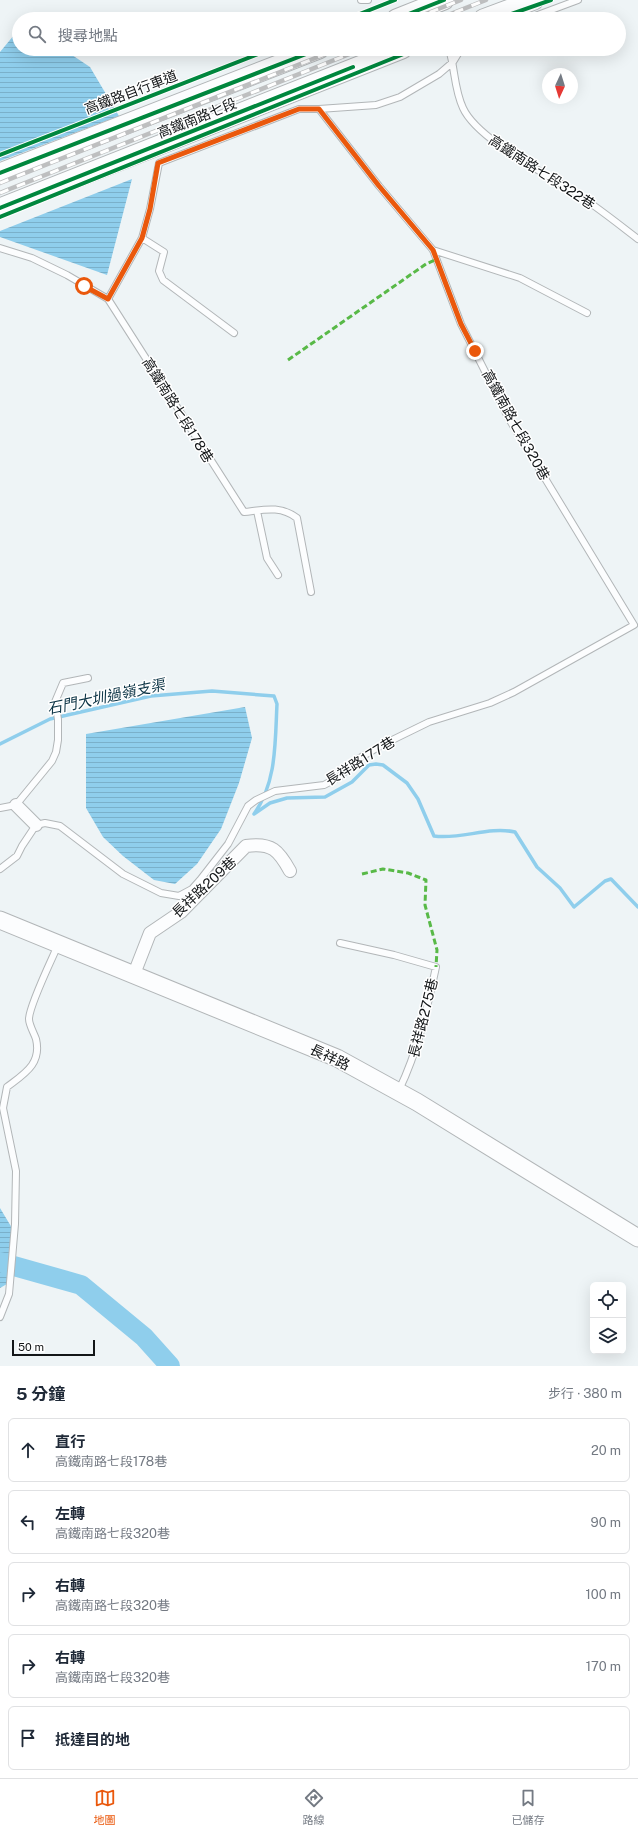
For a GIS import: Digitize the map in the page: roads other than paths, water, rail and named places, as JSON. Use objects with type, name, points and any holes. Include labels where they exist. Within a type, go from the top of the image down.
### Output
[{"type":"main road","points":[[502,12],[534,0]]},
{"type":"main road","points":[[417,12],[435,6]]},
{"type":"main road","name":"高鐵南路七段","points":[[0,173],[301,56]]},
{"type":"main road","name":"高鐵南路七段","points":[[0,208],[384,56]]},
{"type":"street","points":[[16,805],[36,825]]},
{"type":"street","name":"長祥路209巷","points":[[134,974],[150,933],[180,912],[246,846],[258,844],[270,847],[280,853],[290,871]]},
{"type":"street","name":"長祥路","points":[[0,920],[337,1058],[532,1171],[638,1238]]},
{"type":"lane","points":[[361,0],[368,0]]},
{"type":"lane","points":[[546,12],[578,0]]},
{"type":"lane","name":"高鐵南路七段322巷","points":[[451,56],[454,78],[463,109],[488,138],[575,193],[638,239]]},
{"type":"lane","points":[[108,299],[142,238],[150,209],[158,163],[299,109],[376,105],[400,97],[439,74],[453,62],[457,56]]},
{"type":"lane","name":"高鐵南路七段320巷","points":[[319,109],[379,186],[433,250],[461,324],[509,419],[634,625]]},
{"type":"lane","points":[[142,238],[164,252],[159,271],[163,280],[234,333]]},
{"type":"lane","name":"高鐵南路七段178巷","points":[[0,248],[32,258],[67,275],[108,299],[244,512],[279,509],[290,513],[297,518],[311,592]]},
{"type":"lane","points":[[433,250],[520,278],[587,313]]},
{"type":"lane","points":[[257,511],[267,558],[278,575]]},
{"type":"lane","name":"長祥路177巷","points":[[36,825],[45,823],[60,826],[123,874],[162,893],[179,896],[192,889],[200,880],[228,844],[248,806],[256,800],[275,792],[324,785],[339,777],[358,759],[382,745],[429,722],[490,703],[508,695],[634,625]]},
{"type":"lane","points":[[0,808],[16,805],[26,795],[54,756],[58,740],[55,702],[63,683],[88,678]]},
{"type":"lane","points":[[0,869],[17,856],[36,825]]},
{"type":"lane","points":[[0,1317],[9,1294],[16,1170],[3,1108],[7,1088],[27,1072],[36,1060],[36,1041],[29,1018],[33,1004],[58,943]]},
{"type":"lane","name":"長祥路275巷","points":[[340,943],[394,955],[436,967],[429,1000],[411,1066],[398,1092]]},
{"type":"water","points":[[12,37],[12,56],[74,56],[90,67],[119,116],[0,161],[0,52]]},
{"type":"water","points":[[132,179],[107,275],[0,237],[0,231]]},
{"type":"water","points":[[245,707],[252,738],[239,783],[221,829],[197,864],[175,884],[154,880],[123,856],[103,837],[86,808],[86,734]]},
{"type":"water","points":[[0,1208],[12,1228],[7,1284],[0,1288]]},
{"type":"waterway","name":"石門大圳過嶺支渠","points":[[0,744],[50,719],[151,696],[212,691],[274,696],[277,704],[275,747],[271,775],[262,802],[254,814],[270,803],[287,798],[325,797],[352,782],[369,765],[383,765],[407,783],[418,799],[434,836],[444,837],[495,831],[515,832],[537,867],[560,888],[574,907],[605,881],[611,879],[638,907]]},
{"type":"waterway","points":[[0,1262],[81,1285],[144,1337],[170,1366]]},
{"type":"railway","points":[[431,12],[461,0]]},
{"type":"railway","points":[[456,12],[486,0]]},
{"type":"railway","points":[[0,183],[320,56]]},
{"type":"railway","points":[[0,193],[344,56]]}]
